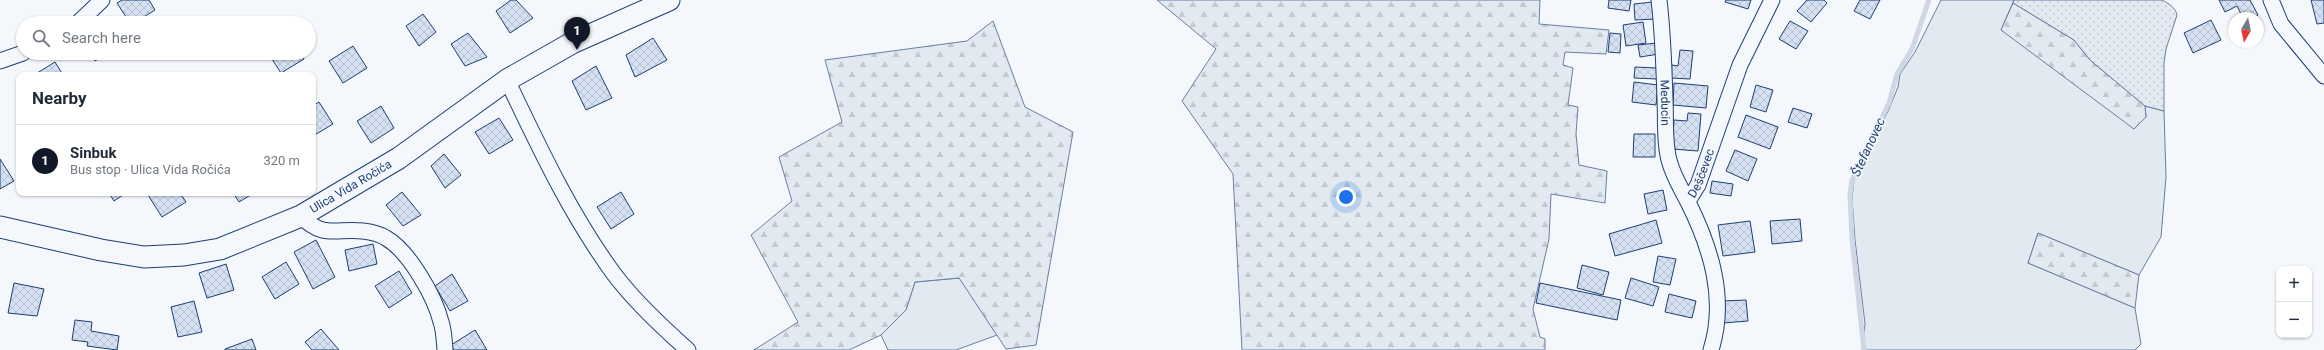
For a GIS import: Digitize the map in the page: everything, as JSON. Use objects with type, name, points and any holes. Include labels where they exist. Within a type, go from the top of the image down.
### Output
[{"type":"main road","name":"Ulica Vida Ročića","points":[[0,227],[101,250],[144,257],[184,255],[220,249],[301,216],[399,158],[507,80],[572,43],[668,0]]},
{"type":"street","points":[[85,16],[102,0]]},
{"type":"street","name":"Meducin","points":[[1659,0],[1664,47],[1668,159],[1675,180],[1688,201]]},
{"type":"street","name":"Deščevec","points":[[1711,350],[1719,316],[1718,287],[1705,243],[1688,201],[1698,185],[1740,65],[1772,0]]},
{"type":"street","points":[[2271,0],[2281,24],[2324,76]]},
{"type":"street","points":[[0,61],[16,55]]},
{"type":"street","points":[[507,80],[546,163],[589,236],[615,274],[639,303],[688,350]]},
{"type":"street","points":[[301,216],[314,227],[324,231],[362,231],[386,238],[396,245],[415,269],[430,296],[441,321],[445,349]]},
{"type":"green space","points":[[1157,0],[1540,0],[1539,24],[1609,30],[1606,54],[1565,52],[1563,65],[1573,68],[1568,105],[1578,107],[1576,134],[1579,165],[1607,171],[1605,203],[1551,194],[1549,239],[1533,309],[1540,337],[1545,339],[1545,350],[1242,350],[1233,174],[1182,101],[1216,49]]},
{"type":"green space","points":[[1941,0],[2014,0],[2001,30],[2146,117],[2145,106],[2164,111],[2166,177],[2161,237],[2139,275],[2038,233],[2028,263],[2135,308],[2141,344],[2135,350],[1862,350],[1865,324],[1855,240],[1852,198],[1854,180],[1889,109],[1898,87],[1900,74],[1915,52]]},
{"type":"green space","points":[[2014,0],[2162,0],[2169,4],[2175,10],[2177,15],[2166,49],[2164,63],[2164,111],[2145,106],[2090,60],[2074,40],[2013,3]]},
{"type":"green space","points":[[2013,3],[2074,40],[2090,60],[2145,106],[2146,117],[2134,129],[2001,30]]},
{"type":"green space","points":[[993,21],[1025,107],[1073,132],[1036,345],[1006,349],[959,278],[915,282],[906,310],[881,335],[849,350],[754,350],[798,322],[751,235],[792,201],[779,157],[842,122],[825,60],[967,41]]},
{"type":"green space","points":[[2038,233],[2139,275],[2135,308],[2028,263]]},
{"type":"green space","points":[[960,278],[997,335],[956,350],[888,350],[881,335],[906,310],[915,282]]},
{"type":"building","points":[[122,0],[149,0],[155,10],[145,16],[125,16],[117,3]]},
{"type":"building","points":[[511,0],[516,0],[533,18],[510,33],[496,11]]},
{"type":"building","points":[[1609,0],[1631,0],[1629,11],[1608,8]]},
{"type":"building","points":[[1726,0],[1751,0],[1748,9],[1725,2]]},
{"type":"building","points":[[1807,0],[1824,0],[1827,3],[1811,22],[1797,11]]},
{"type":"building","points":[[1860,0],[1880,0],[1870,19],[1854,11]]},
{"type":"building","points":[[2219,0],[2250,0],[2256,12],[2240,12],[2237,6],[2225,12]]},
{"type":"building","points":[[2311,0],[2324,0],[2324,23],[2317,24]]},
{"type":"building","points":[[1653,2],[1655,19],[1635,20],[1634,4]]},
{"type":"building","points":[[423,14],[436,32],[419,46],[406,26]]},
{"type":"building","points":[[2211,20],[2221,40],[2193,53],[2184,33]]},
{"type":"building","points":[[1790,21],[1808,31],[1796,49],[1779,39]]},
{"type":"building","points":[[1643,22],[1646,43],[1626,46],[1623,25]]},
{"type":"building","points":[[468,33],[487,57],[465,66],[451,44]]},
{"type":"building","points":[[1610,33],[1621,34],[1620,53],[1608,52]]},
{"type":"building","points":[[653,38],[667,60],[635,77],[626,55]]},
{"type":"building","points":[[1657,43],[1659,54],[1640,57],[1638,45]]},
{"type":"building","points":[[353,46],[367,68],[343,83],[329,61]]},
{"type":"building","points":[[1680,50],[1693,51],[1690,79],[1671,78],[1672,65],[1678,66]]},
{"type":"building","points":[[273,60],[302,60],[283,72],[280,72]]},
{"type":"building","points":[[55,62],[61,72],[39,72]]},
{"type":"building","points":[[596,66],[612,98],[586,110],[572,81]]},
{"type":"building","points":[[1635,67],[1657,68],[1657,79],[1634,78]]},
{"type":"building","points":[[1634,82],[1658,85],[1656,105],[1632,102]]},
{"type":"building","points":[[1674,83],[1708,86],[1706,108],[1673,105]]},
{"type":"building","points":[[1756,85],[1773,90],[1766,112],[1750,107]]},
{"type":"building","points":[[319,102],[333,124],[316,134],[316,104]]},
{"type":"building","points":[[381,106],[394,128],[371,143],[357,121]]},
{"type":"building","points":[[1793,108],[1812,114],[1807,128],[1788,122]]},
{"type":"building","points":[[1688,113],[1701,114],[1698,151],[1672,149],[1674,120],[1687,121]]},
{"type":"building","points":[[1746,115],[1778,127],[1770,149],[1738,137]]},
{"type":"building","points":[[499,118],[513,140],[489,154],[475,132]]},
{"type":"building","points":[[1634,134],[1655,134],[1655,157],[1633,157]]},
{"type":"building","points":[[1735,150],[1757,159],[1748,181],[1726,171]]},
{"type":"building","points":[[444,154],[461,175],[445,188],[431,166]]},
{"type":"building","points":[[0,159],[14,181],[0,189]]},
{"type":"building","points":[[1712,181],[1733,184],[1731,196],[1710,193]]},
{"type":"building","points":[[1663,190],[1667,210],[1648,214],[1644,194]]},
{"type":"building","points":[[402,192],[421,215],[403,226],[386,205]]},
{"type":"building","points":[[621,192],[634,214],[611,229],[597,207]]},
{"type":"building","points":[[111,196],[122,196],[114,201]]},
{"type":"building","points":[[149,196],[182,196],[186,202],[162,217]]},
{"type":"building","points":[[235,196],[249,196],[239,202]]},
{"type":"building","points":[[1800,219],[1802,241],[1772,244],[1770,221]]},
{"type":"building","points":[[1656,220],[1662,243],[1615,256],[1609,234]]},
{"type":"building","points":[[1750,221],[1755,252],[1723,256],[1718,225]]},
{"type":"building","points":[[316,240],[335,277],[313,289],[294,252]]},
{"type":"building","points":[[373,244],[377,264],[349,271],[345,250]]},
{"type":"building","points":[[1658,256],[1676,259],[1670,285],[1653,282]]},
{"type":"building","points":[[286,262],[299,284],[275,299],[262,277]]},
{"type":"building","points":[[226,264],[234,290],[207,298],[199,273]]},
{"type":"building","points":[[1582,265],[1609,272],[1603,295],[1577,288]]},
{"type":"building","points":[[399,271],[412,293],[389,308],[375,286]]},
{"type":"building","points":[[452,274],[468,301],[450,311],[435,286]]},
{"type":"building","points":[[1631,278],[1659,287],[1653,306],[1625,298]]},
{"type":"building","points":[[14,283],[44,289],[37,316],[8,313]]},
{"type":"building","points":[[1540,283],[1621,300],[1617,320],[1536,303]]},
{"type":"building","points":[[1669,294],[1696,301],[1692,318],[1665,312]]},
{"type":"building","points":[[1746,300],[1748,321],[1723,323],[1722,301]]},
{"type":"building","points":[[194,301],[202,332],[178,337],[171,307]]},
{"type":"building","points":[[75,320],[92,322],[91,331],[119,336],[117,350],[87,346],[88,342],[72,340]]},
{"type":"building","points":[[321,329],[339,350],[312,350],[305,342]]},
{"type":"building","points":[[475,330],[487,350],[454,350],[451,345]]},
{"type":"building","points":[[252,339],[256,350],[225,350],[225,349]]},
{"type":"waterway","name":"Štefanovec","points":[[1864,350],[1852,239],[1850,195],[1852,180],[1889,103],[1897,74],[1912,49],[1929,0]]},
{"type":"place","name":"Sinbuk","points":[[577,50]]}]
